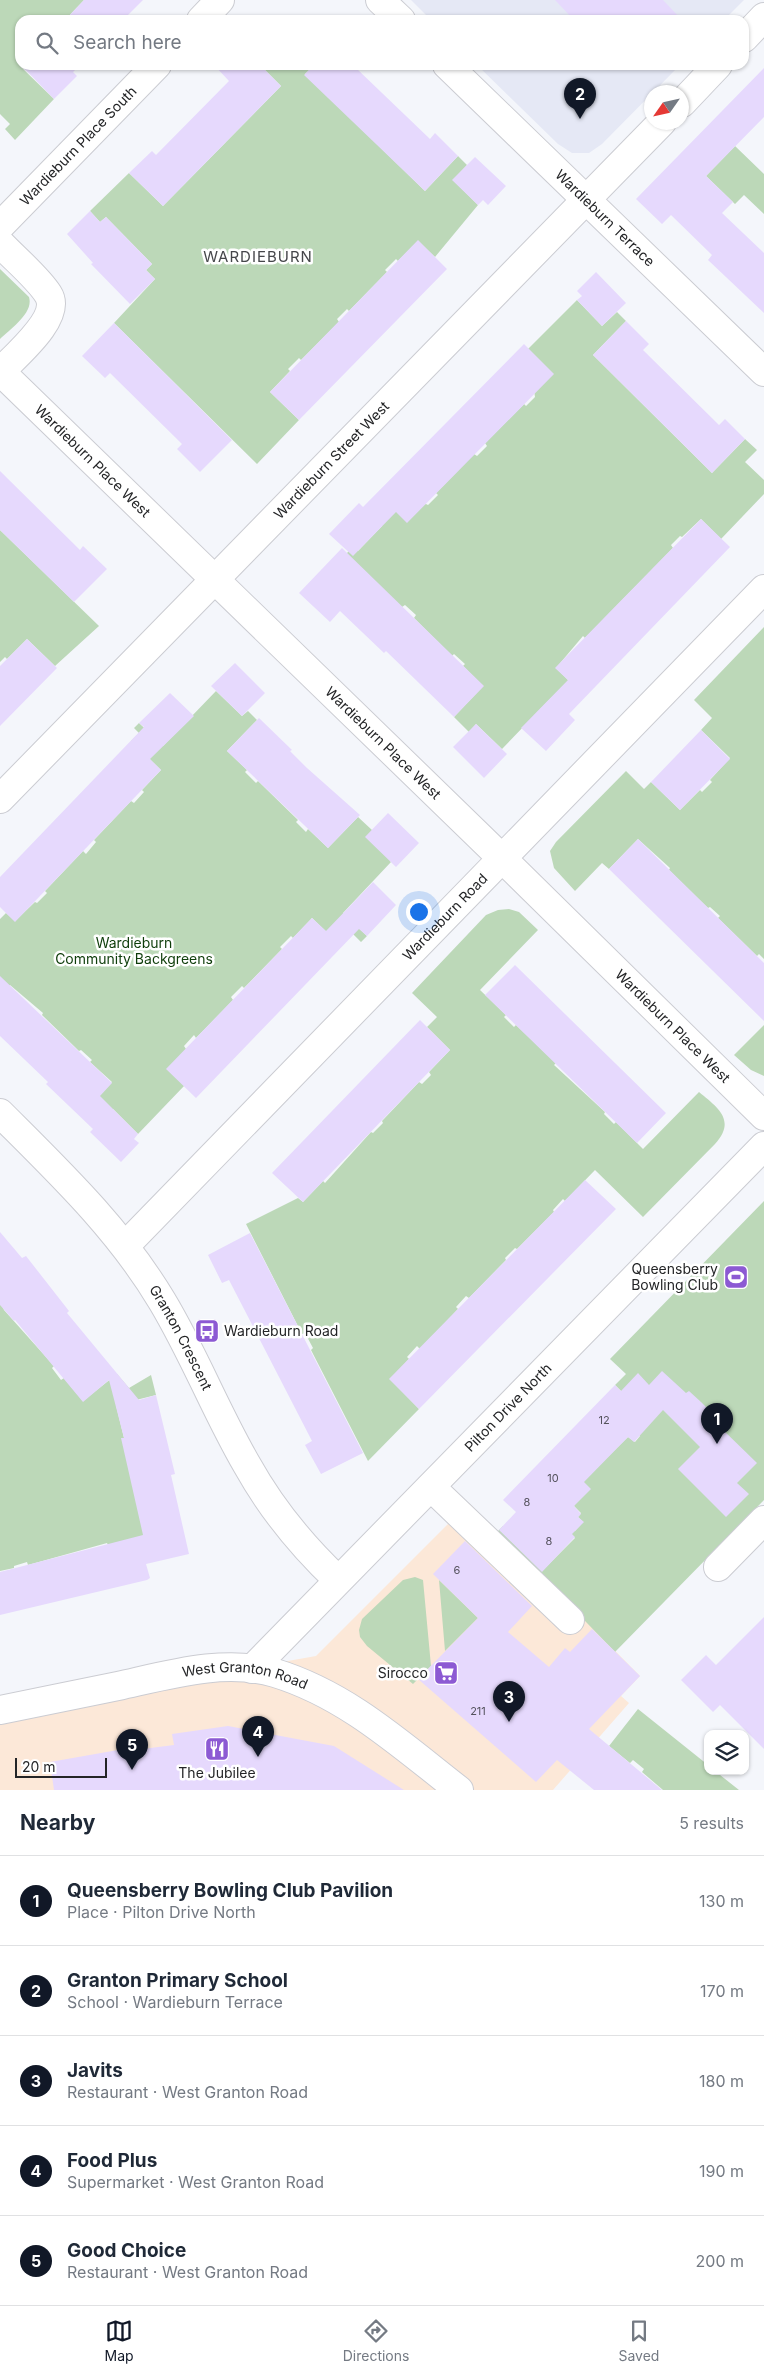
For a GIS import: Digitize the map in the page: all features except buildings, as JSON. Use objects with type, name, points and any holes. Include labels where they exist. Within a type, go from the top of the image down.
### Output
[{"type":"street","points":[[206,15],[220,0]]},
{"type":"street","points":[[380,0],[396,15]]},
{"type":"street","points":[[749,33],[764,18]]},
{"type":"street","name":"Wardieburn Place South","points":[[0,226],[152,70]]},
{"type":"street","name":"Wardieburn Terrace","points":[[451,70],[764,372]]},
{"type":"street","points":[[689,96],[713,70]]},
{"type":"street","name":"Wardieburn Street West","points":[[0,799],[654,130]]},
{"type":"street","name":"Wardieburn Place West","points":[[0,243],[49,294],[52,307],[48,320],[0,371],[764,1116]]},
{"type":"street","name":"Wardieburn Road","points":[[125,1246],[503,860],[764,589]]},
{"type":"street","name":"Granton Crescent","points":[[0,1113],[86,1199],[125,1246],[163,1302],[247,1465],[264,1492],[298,1537],[338,1580]]},
{"type":"street","name":"Pilton Drive North","points":[[252,1669],[764,1146]]},
{"type":"street","points":[[431,1487],[570,1620]]},
{"type":"street","points":[[718,1567],[764,1520]]},
{"type":"street","name":"West Granton Road","points":[[0,1710],[189,1671],[252,1669],[274,1673],[294,1680],[344,1703],[370,1720],[459,1790]]},
{"type":"shaded area","points":[[411,0],[744,0],[729,15],[426,15]]},
{"type":"shaded area","points":[[482,70],[675,70],[660,85],[644,85],[644,101],[602,144],[589,153],[572,153],[558,144]]},
{"type":"shaded area","points":[[469,1503],[640,1676],[621,1696],[629,1703],[553,1790],[0,1790],[0,1712],[316,1656]]},
{"type":"green space","points":[[0,0],[84,0],[70,15],[15,15],[15,70],[24,70],[54,99],[15,140],[5,129],[10,124],[0,114]]},
{"type":"green space","points":[[265,70],[309,70],[305,74],[425,191],[458,156],[467,165],[453,180],[478,205],[435,257],[418,241],[398,261],[396,259],[385,270],[387,272],[349,311],[347,309],[337,319],[339,322],[301,360],[299,358],[288,369],[290,371],[270,392],[299,420],[257,464],[114,323],[155,279],[146,270],[152,264],[106,217],[100,222],[90,211],[129,173],[163,206],[281,86]]},
{"type":"green space","points":[[735,146],[764,174],[764,214],[744,195],[735,204],[706,176]]},
{"type":"green space","points":[[0,269],[29,297],[30,303],[25,315],[0,339]]},
{"type":"green space","points":[[577,300],[602,326],[617,312],[626,321],[593,355],[712,473],[745,439],[757,450],[745,462],[764,480],[764,494],[721,539],[701,519],[682,537],[680,536],[671,545],[673,548],[585,638],[583,636],[556,668],[577,689],[551,698],[502,749],[476,724],[469,732],[454,717],[483,686],[463,666],[465,664],[454,654],[452,656],[414,618],[416,615],[405,605],[402,607],[326,574],[353,547],[358,551],[382,526],[370,513],[428,505],[438,495],[436,493],[474,454],[477,456],[487,446],[485,443],[524,404],[526,406],[535,397],[528,349]]},
{"type":"green space","points":[[0,530],[99,626],[55,666],[27,639],[7,659],[5,657],[0,662]]},
{"type":"green space","points":[[764,627],[764,959],[759,954],[757,956],[718,918],[720,916],[710,907],[708,908],[669,870],[670,868],[638,839],[609,869],[602,863],[575,891],[554,868],[550,851],[556,842],[626,771],[644,789],[651,782],[680,810],[700,790],[702,792],[712,782],[710,780],[730,758],[701,730],[712,718],[694,700]]},
{"type":"green space","name":"Wardieburn Community Backgreens","points":[[216,691],[242,716],[248,711],[257,720],[227,751],[247,770],[245,772],[256,783],[258,781],[298,820],[296,822],[306,832],[308,829],[328,848],[358,817],[372,830],[391,862],[343,913],[367,936],[361,942],[351,932],[336,941],[312,918],[293,938],[291,936],[280,947],[282,949],[244,988],[242,986],[231,997],[233,1000],[196,1038],[194,1035],[184,1046],[186,1049],[184,1086],[138,1134],[113,1109],[95,1127],[82,1114],[112,1082],[90,1062],[92,1060],[81,1050],[79,1051],[42,1015],[43,1013],[10,985],[0,994],[0,919],[6,913],[15,921],[35,902],[37,903],[47,893],[45,891],[83,851],[86,854],[96,842],[94,840],[131,801],[134,803],[144,792],[142,790],[161,770],[131,741],[139,733],[134,728],[139,723],[163,746]]},
{"type":"green space","points":[[509,909],[519,912],[538,930],[480,990],[506,1015],[504,1017],[514,1027],[516,1025],[556,1063],[554,1065],[605,1112],[604,1114],[614,1124],[616,1122],[643,1149],[699,1092],[718,1109],[724,1121],[724,1128],[715,1144],[643,1217],[595,1170],[565,1201],[563,1199],[553,1210],[554,1212],[517,1249],[515,1248],[505,1258],[506,1260],[469,1298],[466,1296],[456,1307],[458,1309],[420,1349],[417,1346],[407,1357],[409,1359],[390,1379],[419,1409],[368,1461],[311,1350],[313,1348],[305,1333],[302,1334],[246,1224],[298,1198],[303,1202],[323,1181],[325,1183],[371,1132],[373,1133],[383,1123],[382,1121],[419,1082],[422,1084],[431,1075],[429,1072],[450,1050],[427,1027],[437,1017],[412,993],[486,915],[498,910]]},
{"type":"green space","points":[[764,1025],[764,1076],[751,1070],[734,1055]]},
{"type":"green space","points":[[764,1201],[764,1500],[615,1652],[498,1531],[503,1526],[546,1567],[575,1538],[563,1526],[567,1523],[575,1531],[583,1522],[578,1517],[581,1513],[574,1506],[583,1481],[628,1437],[635,1442],[640,1436],[635,1430],[647,1417],[615,1385],[626,1374],[610,1359]]},
{"type":"green space","points":[[0,1301],[4,1310],[54,1366],[52,1368],[61,1380],[64,1378],[83,1401],[117,1374],[129,1388],[151,1375],[156,1395],[116,1405],[124,1438],[122,1438],[148,1536],[108,1545],[107,1543],[28,1565],[27,1562],[14,1566],[14,1568],[0,1571]]},
{"type":"green space","points":[[415,1577],[423,1580],[431,1666],[413,1684],[367,1646],[360,1637],[359,1630],[362,1619],[403,1580]]},
{"type":"green space","points":[[439,1580],[478,1618],[445,1651]]},
{"type":"green space","points":[[638,1709],[704,1762],[704,1775],[720,1775],[739,1790],[663,1790],[642,1772],[644,1769],[633,1760],[630,1763],[609,1746]]},
{"type":"place","name":"Granton Primary School","points":[[580,119]]},
{"type":"place","name":"Queensberry Bowling Club","points":[[736,1277]]},
{"type":"place","name":"Wardieburn Road","points":[[207,1331]]},
{"type":"place","name":"Queensberry Bowling Club Pavilion","points":[[717,1444]]},
{"type":"place","name":"Sirocco","points":[[446,1673]]},
{"type":"place","name":"Javits","points":[[509,1722]]},
{"type":"place","name":"The Jubilee","points":[[217,1749]]},
{"type":"place","name":"Food Plus","points":[[258,1757]]},
{"type":"place","name":"Good Choice","points":[[132,1770]]},
{"type":"district","name":"WARDIEBURN","points":[[258,257]]}]
